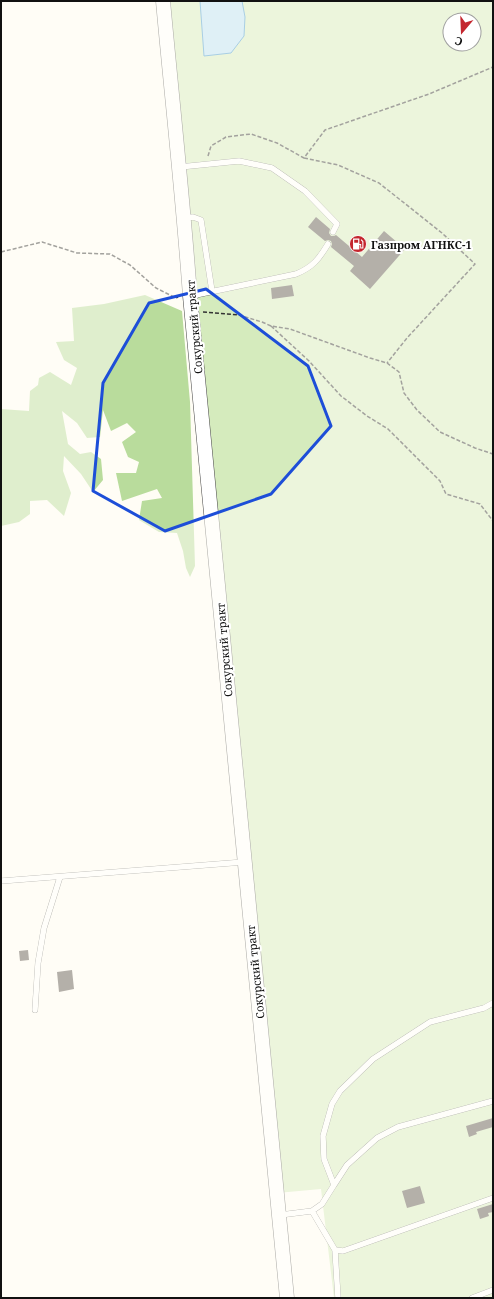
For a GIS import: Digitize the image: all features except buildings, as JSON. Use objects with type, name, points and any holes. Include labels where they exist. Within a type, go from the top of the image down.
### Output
[{"type":"street","name":"Сокурский тракт","points":[[163,1],[178,167],[185,218],[190,296],[244,862],[287,1298]]},
{"type":"lane","points":[[178,167],[239,161],[272,168],[305,191],[336,224],[334,232]]},
{"type":"lane","points":[[185,218],[193,217],[201,220],[212,291]]},
{"type":"lane","points":[[190,296],[296,274],[308,269],[322,254],[328,244]]},
{"type":"lane","points":[[1,881],[244,862]]},
{"type":"lane","points":[[35,1010],[38,963],[44,928],[60,877]]},
{"type":"lane","points":[[334,1185],[324,1159],[324,1136],[332,1104],[340,1091],[373,1059],[430,1022],[484,1008],[493,1003]]},
{"type":"lane","points":[[279,1215],[312,1211],[322,1204],[347,1165],[377,1138],[398,1127],[493,1102]]},
{"type":"lane","points":[[335,1250],[343,1251],[493,1198]]},
{"type":"lane","points":[[312,1211],[335,1250],[338,1298]]},
{"type":"lane","points":[[472,1298],[493,1290]]},
{"type":"path","points":[[304,158],[325,130],[428,94],[493,67]]},
{"type":"path","points":[[205,164],[211,146],[226,137],[250,134],[277,143],[304,158],[338,165],[379,183],[442,233],[475,264],[407,338],[387,363]]},
{"type":"path","points":[[1,252],[42,242],[77,253],[110,254],[130,265],[156,288],[176,298],[190,296]]},
{"type":"path","points":[[192,311],[239,315],[271,326],[290,329],[387,363],[399,372],[404,393],[417,410],[440,432],[475,448],[493,454]]},
{"type":"path","points":[[271,326],[309,361],[341,396],[366,416],[388,429],[440,481],[446,494],[480,504],[493,522]]},
{"type":"highlighted area","points":[[206,289],[308,366],[331,426],[271,494],[165,531],[93,491],[103,383],[149,303]]},
{"type":"green space","points":[[163,1],[493,1],[493,1298],[334,1298],[321,1189],[277,1193]]},
{"type":"green space","points":[[145,295],[182,311],[190,402],[195,566],[190,577],[186,568],[183,551],[177,533],[159,532],[139,520],[142,501],[162,498],[157,489],[122,501],[116,473],[136,473],[139,462],[128,457],[122,442],[136,432],[127,423],[111,431],[103,410],[100,437],[87,438],[77,423],[62,411],[68,444],[80,454],[91,452],[101,459],[103,480],[93,492],[81,474],[64,456],[63,471],[71,493],[64,516],[47,500],[30,501],[30,514],[19,522],[1,526],[1,409],[29,411],[30,391],[38,385],[39,378],[50,372],[71,385],[77,368],[64,360],[56,342],[74,341],[72,308],[104,304]]},
{"type":"water","points":[[200,1],[242,1],[245,17],[244,36],[231,53],[204,56]]},
{"type":"place","name":"Газпром АГНКС-1","points":[[358,244]]}]
